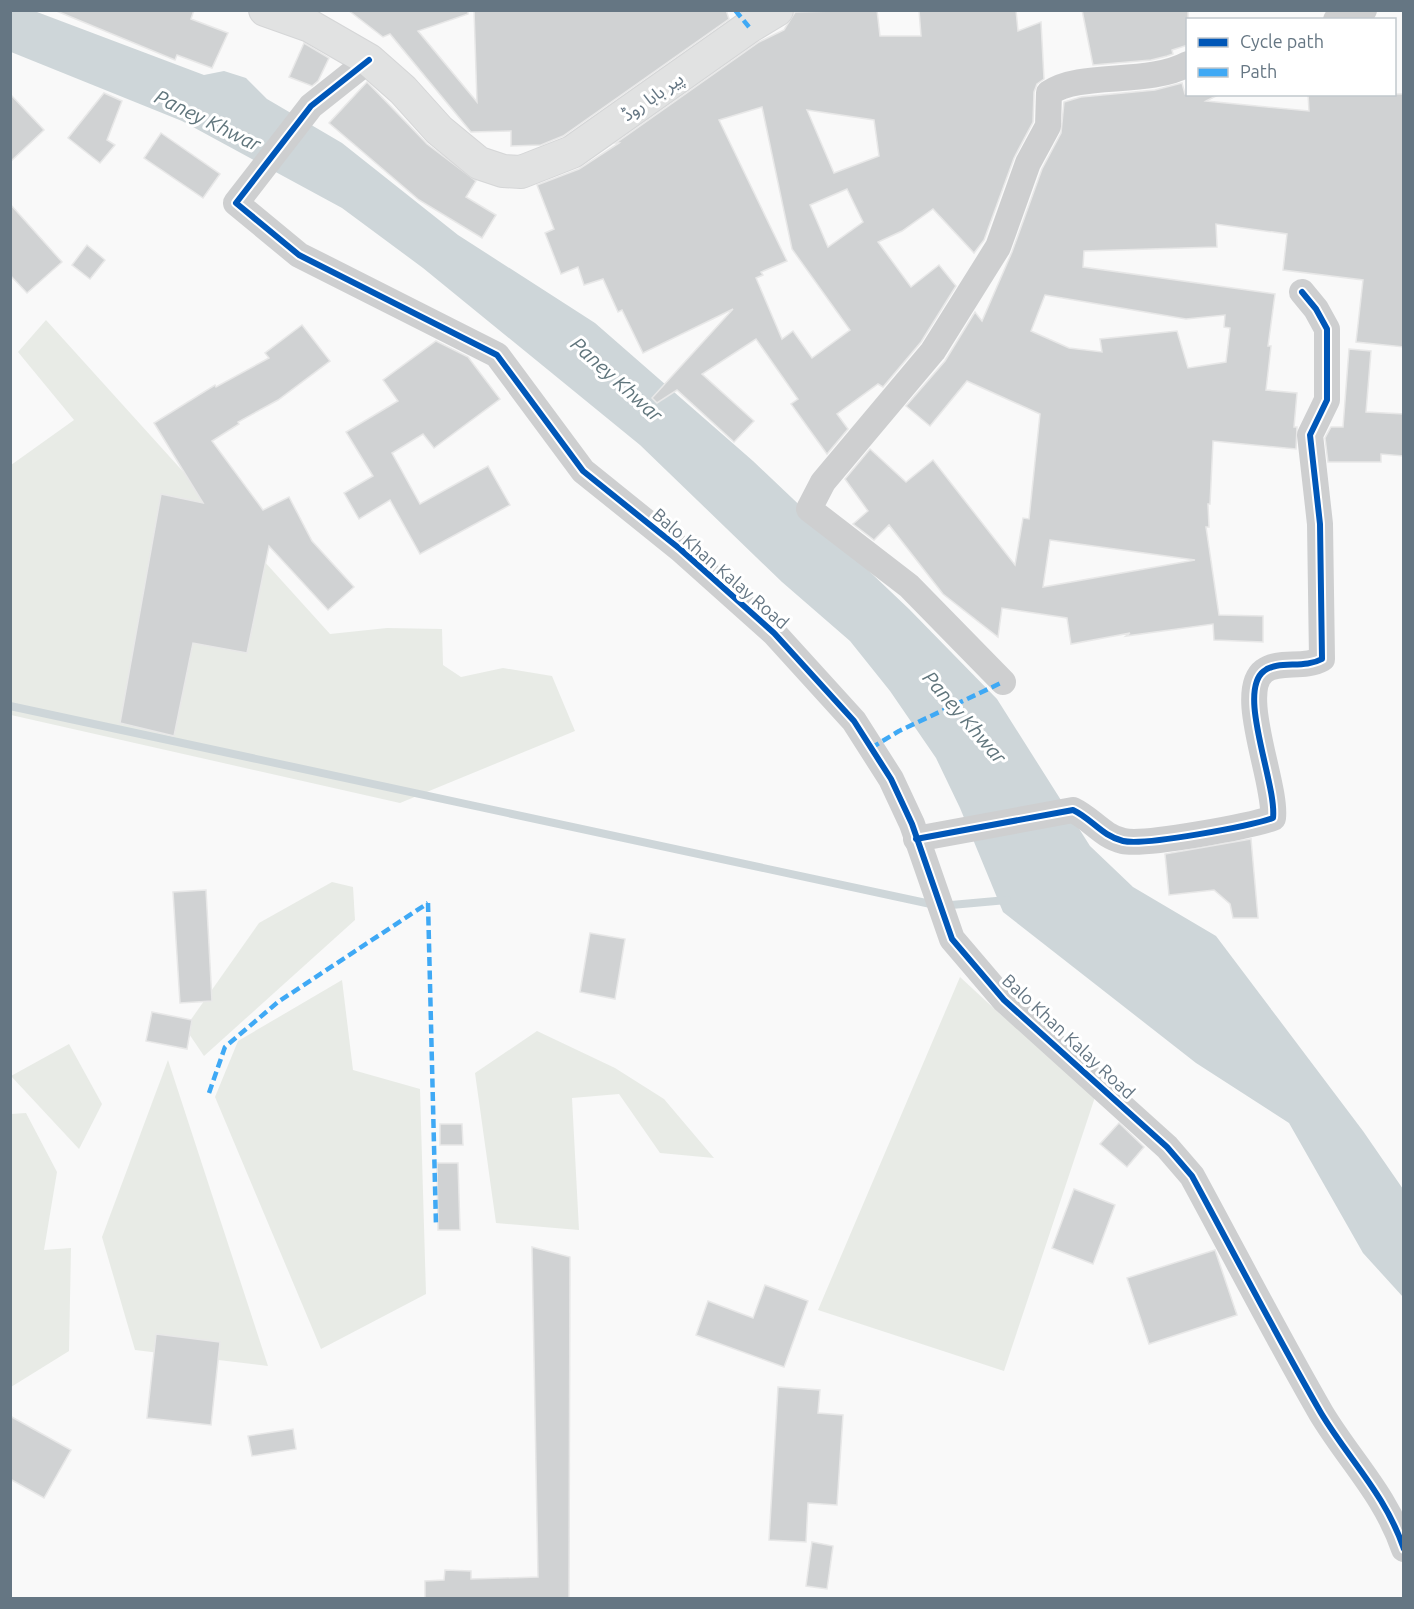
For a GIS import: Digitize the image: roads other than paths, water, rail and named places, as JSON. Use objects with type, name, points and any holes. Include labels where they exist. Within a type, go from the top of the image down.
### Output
[{"type":"main road","points":[[265,10],[310,26],[369,60]]},
{"type":"main road","name":"پیر بابا روڈ","points":[[369,60],[403,90],[439,130],[479,163],[503,171],[521,172],[572,152],[749,27],[777,10]]},
{"type":"street","points":[[1342,18],[1364,10]]},
{"type":"street","name":"Balo Khan Kalay Road","points":[[369,60],[311,106],[236,203],[299,255],[497,355],[583,471],[680,549],[774,633],[855,721],[891,779],[916,838],[952,939],[1004,1000],[1167,1147],[1192,1176],[1322,1414],[1357,1468],[1382,1498],[1394,1521],[1404,1549]]},
{"type":"street","points":[[1003,682],[909,586],[809,509],[823,483],[933,351],[998,247],[1028,163],[1048,126],[1049,93],[1063,84],[1144,77],[1186,65]]},
{"type":"street","points":[[916,838],[1073,810],[1088,818],[1101,832],[1125,841],[1252,825],[1273,818],[1274,794],[1254,718],[1257,682],[1264,671],[1276,666],[1314,663],[1322,658],[1320,524],[1310,435],[1326,400],[1327,329],[1316,309],[1302,292]]},
{"type":"water","name":"Paney Khwar","points":[[10,11],[37,12],[204,75],[224,71],[246,78],[267,99],[342,143],[458,235],[595,323],[753,461],[909,609],[997,699],[1090,846],[1133,887],[1216,936],[1363,1131],[1403,1189],[1403,1297],[1363,1253],[1289,1123],[1196,1063],[1003,912],[960,808],[936,758],[890,691],[850,641],[782,582],[640,445],[423,268],[342,208],[182,121],[11,52]]},
{"type":"waterway","points":[[10,706],[940,906],[1007,900]]}]
